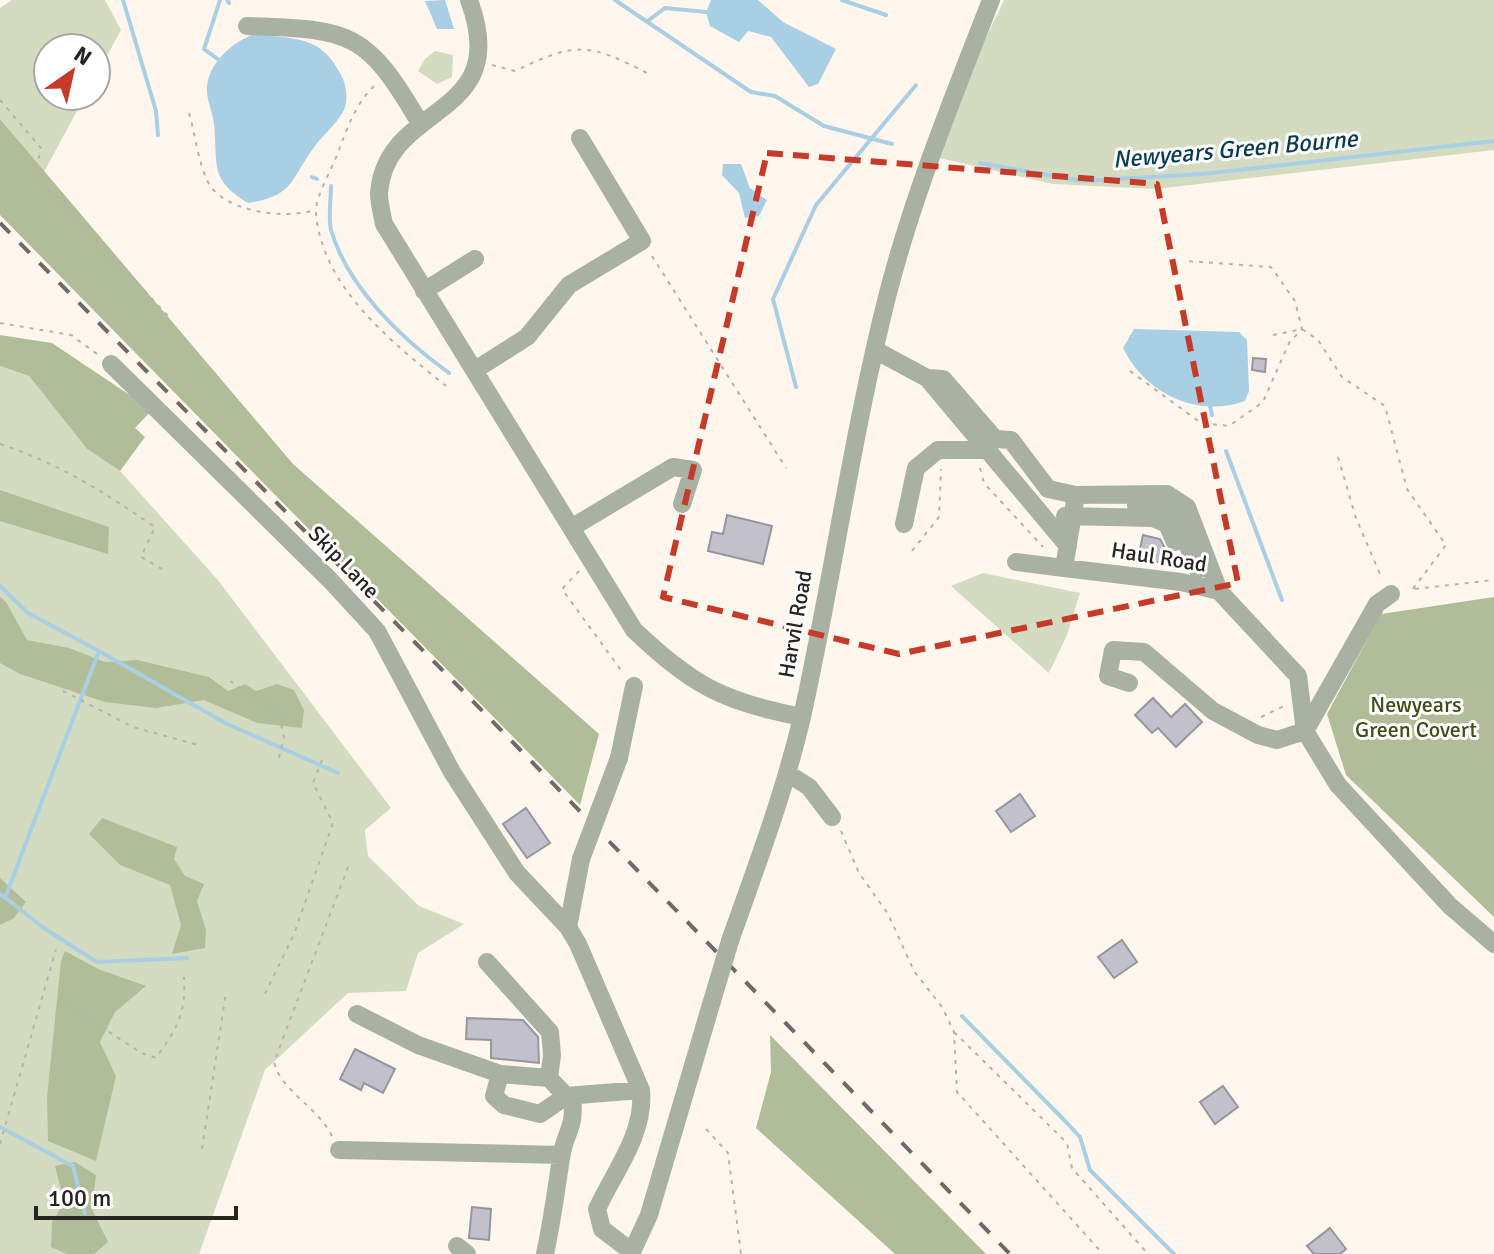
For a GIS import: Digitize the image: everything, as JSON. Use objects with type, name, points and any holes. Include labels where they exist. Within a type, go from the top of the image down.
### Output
[{"type":"street","points":[[469,0],[480,30],[479,62],[461,93],[403,141],[386,165],[379,194],[384,224],[571,528],[588,561],[634,630],[669,663],[698,684],[733,702],[802,717]]},
{"type":"street","name":"Harvil Road","points":[[632,1253],[649,1215],[730,941],[787,773],[802,717],[838,520],[875,350],[925,174],[991,0]]},
{"type":"street","points":[[247,26],[306,28],[336,34],[371,51],[389,71],[421,125]]},
{"type":"street","points":[[475,370],[527,337],[569,285],[642,241],[580,138]]},
{"type":"street","points":[[424,291],[475,259]]},
{"type":"street","points":[[875,350],[927,378],[943,379],[1068,546]]},
{"type":"street","name":"Skip Lane","points":[[111,364],[330,580],[377,631],[393,656],[425,726],[517,873],[568,927],[641,1090]]},
{"type":"street","points":[[904,524],[916,468],[938,450],[1011,440],[1048,489],[1075,506],[1167,494],[1187,507],[1206,588]]},
{"type":"street","points":[[991,445],[1041,499],[1153,518],[1167,524],[1206,588]]},
{"type":"street","points":[[571,528],[673,467],[693,470],[682,504]]},
{"type":"street","points":[[1064,568],[1075,506]]},
{"type":"street","name":"Haul Road","points":[[1016,562],[1206,588],[1298,676],[1305,731],[1338,785],[1450,906],[1494,944]]},
{"type":"street","points":[[1129,683],[1108,676],[1113,650],[1144,652],[1213,711],[1258,735],[1277,740],[1305,731],[1384,599]]},
{"type":"street","points":[[568,927],[581,859],[619,758],[634,686]]},
{"type":"street","points":[[787,773],[809,787],[832,817]]},
{"type":"street","points":[[487,962],[550,1032],[552,1055],[549,1078]]},
{"type":"street","points":[[357,1014],[418,1045],[500,1074],[549,1078],[569,1097],[575,1120],[561,1155],[559,1187],[545,1254]]},
{"type":"street","points":[[500,1074],[494,1096],[504,1105],[540,1114],[569,1097],[641,1090],[642,1105],[635,1140],[597,1209],[602,1229],[632,1253]]},
{"type":"street","points":[[339,1150],[561,1155]]},
{"type":"path","points":[[479,62],[515,71],[544,57],[586,48],[603,50],[649,74]]},
{"type":"path","points":[[389,71],[357,104],[315,210],[324,244],[348,290],[398,347],[446,386]]},
{"type":"path","points":[[0,100],[41,148],[35,175],[170,318]]},
{"type":"path","points":[[189,113],[207,183],[225,199],[264,214],[295,217],[315,210]]},
{"type":"path","points":[[642,241],[786,468]]},
{"type":"path","points":[[1187,261],[1271,267],[1295,301],[1302,329],[1318,340],[1342,377],[1385,406],[1407,489],[1446,545],[1413,589]]},
{"type":"path","points":[[0,323],[71,335],[111,364]]},
{"type":"path","points":[[1273,335],[1302,329]]},
{"type":"path","points":[[1130,371],[1201,423],[1229,426],[1263,402],[1289,343],[1302,329]]},
{"type":"path","points":[[0,444],[53,463],[119,500],[155,527],[141,557],[167,572]]},
{"type":"path","points":[[1338,457],[1356,518],[1383,578],[1384,599],[1413,589],[1494,580]]},
{"type":"path","points":[[588,561],[562,589],[634,686]]},
{"type":"path","points":[[230,681],[279,714],[284,744],[278,761]]},
{"type":"path","points":[[63,691],[133,727],[202,746]]},
{"type":"path","points":[[265,994],[294,934],[333,823],[313,783],[322,760]]},
{"type":"path","points":[[832,817],[859,873],[888,914],[914,971],[942,1007],[954,1032],[1067,1143],[1072,1168],[1148,1254]]},
{"type":"path","points":[[339,1150],[325,1122],[277,1077],[274,1062],[350,862]]},
{"type":"path","points":[[0,1144],[56,949]]},
{"type":"path","points":[[67,1004],[141,1053],[156,1058],[179,1025],[185,999],[184,977]]},
{"type":"path","points":[[202,1149],[226,992]]},
{"type":"path","points":[[954,1032],[957,1092],[1103,1254]]},
{"type":"path","points":[[706,1129],[728,1153],[741,1254]]},
{"type":"highlighted area","points":[[767,153],[1157,184],[1238,583],[899,654],[663,597]]},
{"type":"green space","points":[[12,0],[105,0],[121,30],[112,47],[112,32],[32,32],[32,112],[76,112],[44,172],[0,119],[0,8]]},
{"type":"green space","points":[[1004,0],[1494,0],[1494,150],[1156,189],[1053,184],[922,154],[970,71]]},
{"type":"green space","points":[[435,51],[453,55],[452,77],[437,84],[418,71],[425,59]]},
{"type":"green space","points":[[0,119],[293,464],[599,734],[580,805],[0,215]]},
{"type":"green space","points":[[0,335],[52,343],[152,410],[135,428],[145,437],[120,471],[87,449],[29,376],[0,366]]},
{"type":"green space","points":[[0,366],[29,376],[87,449],[120,471],[217,579],[391,808],[365,830],[368,856],[419,906],[464,924],[418,953],[406,991],[348,993],[265,1070],[199,1254],[0,1254]]},
{"type":"green space","points":[[0,490],[109,527],[108,554],[0,521]]},
{"type":"green space","points":[[983,573],[1080,593],[1067,635],[1049,673],[951,586]]},
{"type":"green space","points":[[0,597],[6,602],[27,640],[69,648],[105,662],[137,660],[209,677],[228,691],[245,684],[256,691],[277,684],[294,690],[304,710],[302,728],[257,723],[204,700],[156,708],[105,702],[20,674],[0,663]]},
{"type":"green space","name":"Newyears Green Covert","points":[[1494,597],[1494,917],[1346,775],[1327,714],[1381,614]]},
{"type":"green space","points":[[102,818],[177,847],[174,859],[185,876],[204,884],[197,901],[206,930],[205,948],[172,954],[181,925],[170,885],[120,865],[89,834]]},
{"type":"green space","points":[[0,878],[26,902],[14,918],[0,925]]},
{"type":"green space","points":[[65,951],[98,969],[146,986],[115,1012],[100,1042],[116,1076],[96,1161],[48,1141],[47,1097],[61,961]]},
{"type":"green space","points":[[770,1035],[986,1254],[895,1254],[756,1128],[771,1072]]},
{"type":"green space","points":[[75,1162],[96,1175],[92,1209],[108,1242],[94,1254],[67,1254],[51,1247],[52,1222],[64,1203],[55,1166]]},
{"type":"water","points":[[445,0],[454,29],[437,29],[425,1]]},
{"type":"water","points":[[711,0],[758,0],[783,22],[836,49],[818,84],[809,87],[771,37],[748,31],[739,42],[710,26],[706,12]]},
{"type":"water","points":[[254,34],[295,39],[326,53],[342,77],[346,100],[340,117],[315,146],[290,184],[275,196],[248,203],[221,179],[207,87],[212,69],[223,54]]},
{"type":"water","points":[[723,164],[741,164],[750,188],[767,200],[759,216],[745,218],[739,193],[722,175]]},
{"type":"water","points":[[1134,329],[1239,332],[1247,340],[1249,391],[1245,401],[1227,405],[1192,404],[1159,389],[1145,378],[1123,348]]},
{"type":"building","points":[[1253,358],[1266,359],[1265,372],[1252,370]]},
{"type":"building","points":[[727,515],[772,526],[763,564],[708,551],[712,532],[723,534]]},
{"type":"building","points":[[1143,535],[1160,539],[1165,548],[1162,563],[1138,558]]},
{"type":"building","points":[[1153,698],[1171,717],[1185,704],[1202,722],[1176,747],[1158,728],[1152,733],[1135,715]]},
{"type":"building","points":[[1020,794],[1035,816],[1011,832],[996,811]]},
{"type":"building","points":[[526,808],[550,843],[527,858],[503,824]]},
{"type":"building","points":[[1122,940],[1137,962],[1114,978],[1098,957]]},
{"type":"building","points":[[467,1018],[523,1020],[538,1037],[539,1063],[491,1058],[491,1040],[466,1039]]},
{"type":"building","points":[[355,1049],[395,1069],[383,1093],[364,1083],[361,1090],[340,1079]]},
{"type":"building","points":[[1223,1086],[1238,1107],[1215,1124],[1200,1102]]},
{"type":"building","points":[[472,1207],[491,1209],[489,1240],[469,1238]]},
{"type":"building","points":[[1330,1228],[1346,1249],[1340,1254],[1314,1254],[1307,1246]]},
{"type":"waterway","points":[[123,0],[156,111],[158,135]]},
{"type":"waterway","points":[[219,60],[204,49],[220,0]]},
{"type":"waterway","name":"Newyears Green Bourne","points":[[615,0],[751,92],[775,96],[824,126],[892,144]]},
{"type":"waterway","points":[[842,0],[886,15]]},
{"type":"waterway","points":[[649,20],[665,8],[706,12]]},
{"type":"waterway","points":[[796,387],[773,299],[816,205],[916,85]]},
{"type":"waterway","name":"Newyears Green Bourne","points":[[980,163],[1082,181],[1203,174],[1494,141]]},
{"type":"waterway","points":[[312,177],[317,179]]},
{"type":"waterway","points":[[331,186],[331,230],[350,272],[395,328],[449,373]]},
{"type":"waterway","points":[[1210,406],[1212,415]]},
{"type":"waterway","points":[[1226,451],[1282,600]]},
{"type":"waterway","points":[[0,586],[28,613],[99,651],[5,898],[0,894]]},
{"type":"waterway","points":[[99,651],[227,724],[338,773]]},
{"type":"waterway","points":[[6,898],[42,927],[97,962],[187,958]]},
{"type":"waterway","points":[[962,1016],[1080,1137],[1090,1170],[1174,1254]]},
{"type":"waterway","points":[[0,1127],[73,1166],[85,1213]]},
{"type":"railway","points":[[0,223],[464,692],[1010,1254]]}]
